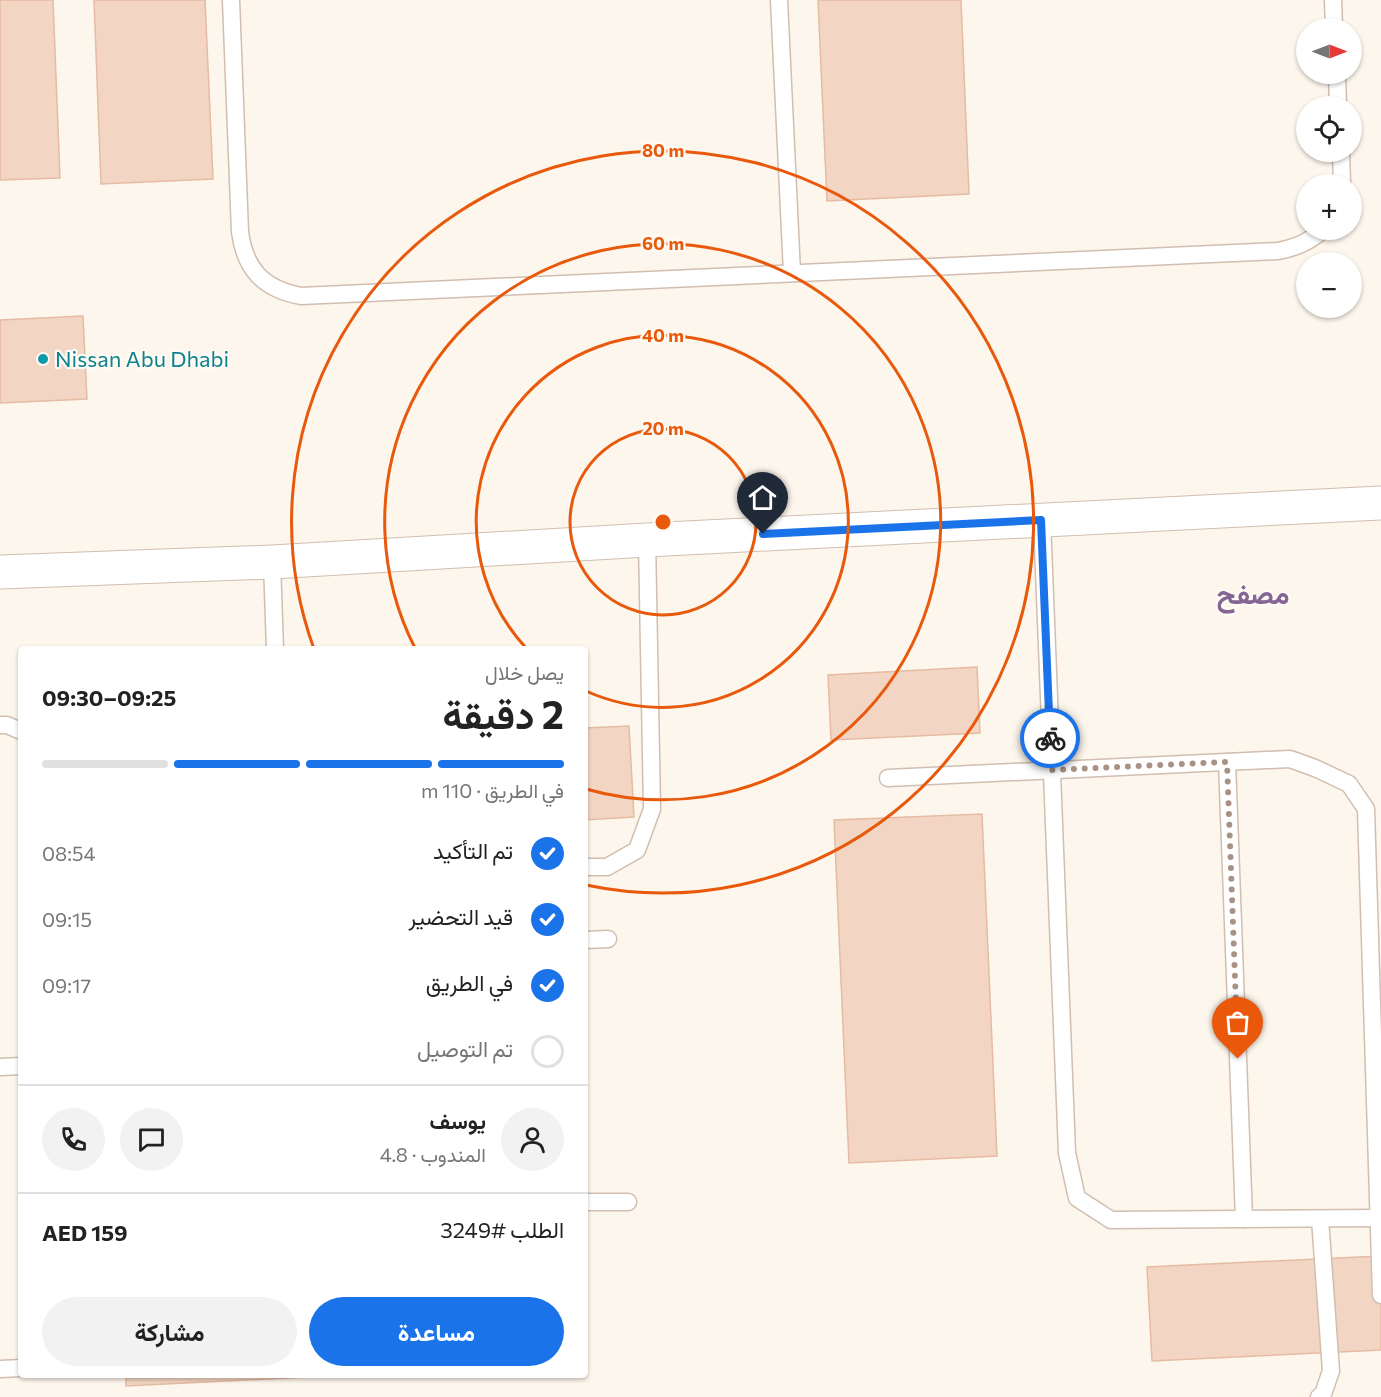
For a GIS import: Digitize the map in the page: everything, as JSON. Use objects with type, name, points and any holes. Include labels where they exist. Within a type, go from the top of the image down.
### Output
[{"type":"street","points":[[0,572],[272,562],[647,540],[1381,503]]},
{"type":"lane","points":[[231,0],[242,248],[248,263],[258,276],[270,286],[285,293],[301,296],[1278,250],[1295,247],[1310,240]]},
{"type":"lane","points":[[779,0],[792,273]]},
{"type":"lane","points":[[1333,0],[1334,18]]},
{"type":"lane","points":[[1041,520],[1067,1153],[1077,1198],[1111,1220],[1379,1218]]},
{"type":"lane","points":[[588,867],[607,867],[638,850],[652,808],[647,540]]},
{"type":"lane","points":[[272,562],[274,646]]},
{"type":"lane","points":[[0,725],[18,729]]},
{"type":"lane","points":[[888,778],[1290,759],[1316,768],[1349,784],[1366,809],[1381,1295]]},
{"type":"lane","points":[[1227,762],[1244,1219]]},
{"type":"lane","points":[[588,940],[608,939]]},
{"type":"lane","points":[[0,1067],[18,1066]]},
{"type":"lane","points":[[588,1202],[628,1202]]},
{"type":"lane","points":[[1318,1397],[1323,1394],[1331,1371],[1320,1219]]},
{"type":"lane","points":[[0,1369],[18,1368]]},
{"type":"building","points":[[0,0],[53,0],[60,178],[0,180]]},
{"type":"building","points":[[94,0],[205,0],[213,179],[101,184]]},
{"type":"building","points":[[818,0],[961,0],[969,194],[827,201]]},
{"type":"building","name":"Nissan Abu Dhabi","points":[[83,316],[87,399],[0,403],[0,320]]},
{"type":"building","points":[[977,667],[980,733],[831,740],[828,675]]},
{"type":"building","points":[[629,726],[634,817],[588,820],[588,728]]},
{"type":"building","points":[[982,814],[997,1156],[849,1163],[834,820]]},
{"type":"building","points":[[1381,1256],[1381,1350],[1152,1361],[1147,1267]]},
{"type":"building","points":[[126,1378],[287,1378],[126,1386]]},
{"type":"way so far","points":[[1050,738],[1052,770],[1227,762],[1238,1059]]},
{"type":"place","name":"Nissan Abu Dhabi","points":[[43,359]]},
{"type":"district","name":"مصفح","points":[[1253,594]]},
{"type":"route","points":[[763,534],[1041,520],[1050,738]]}]
